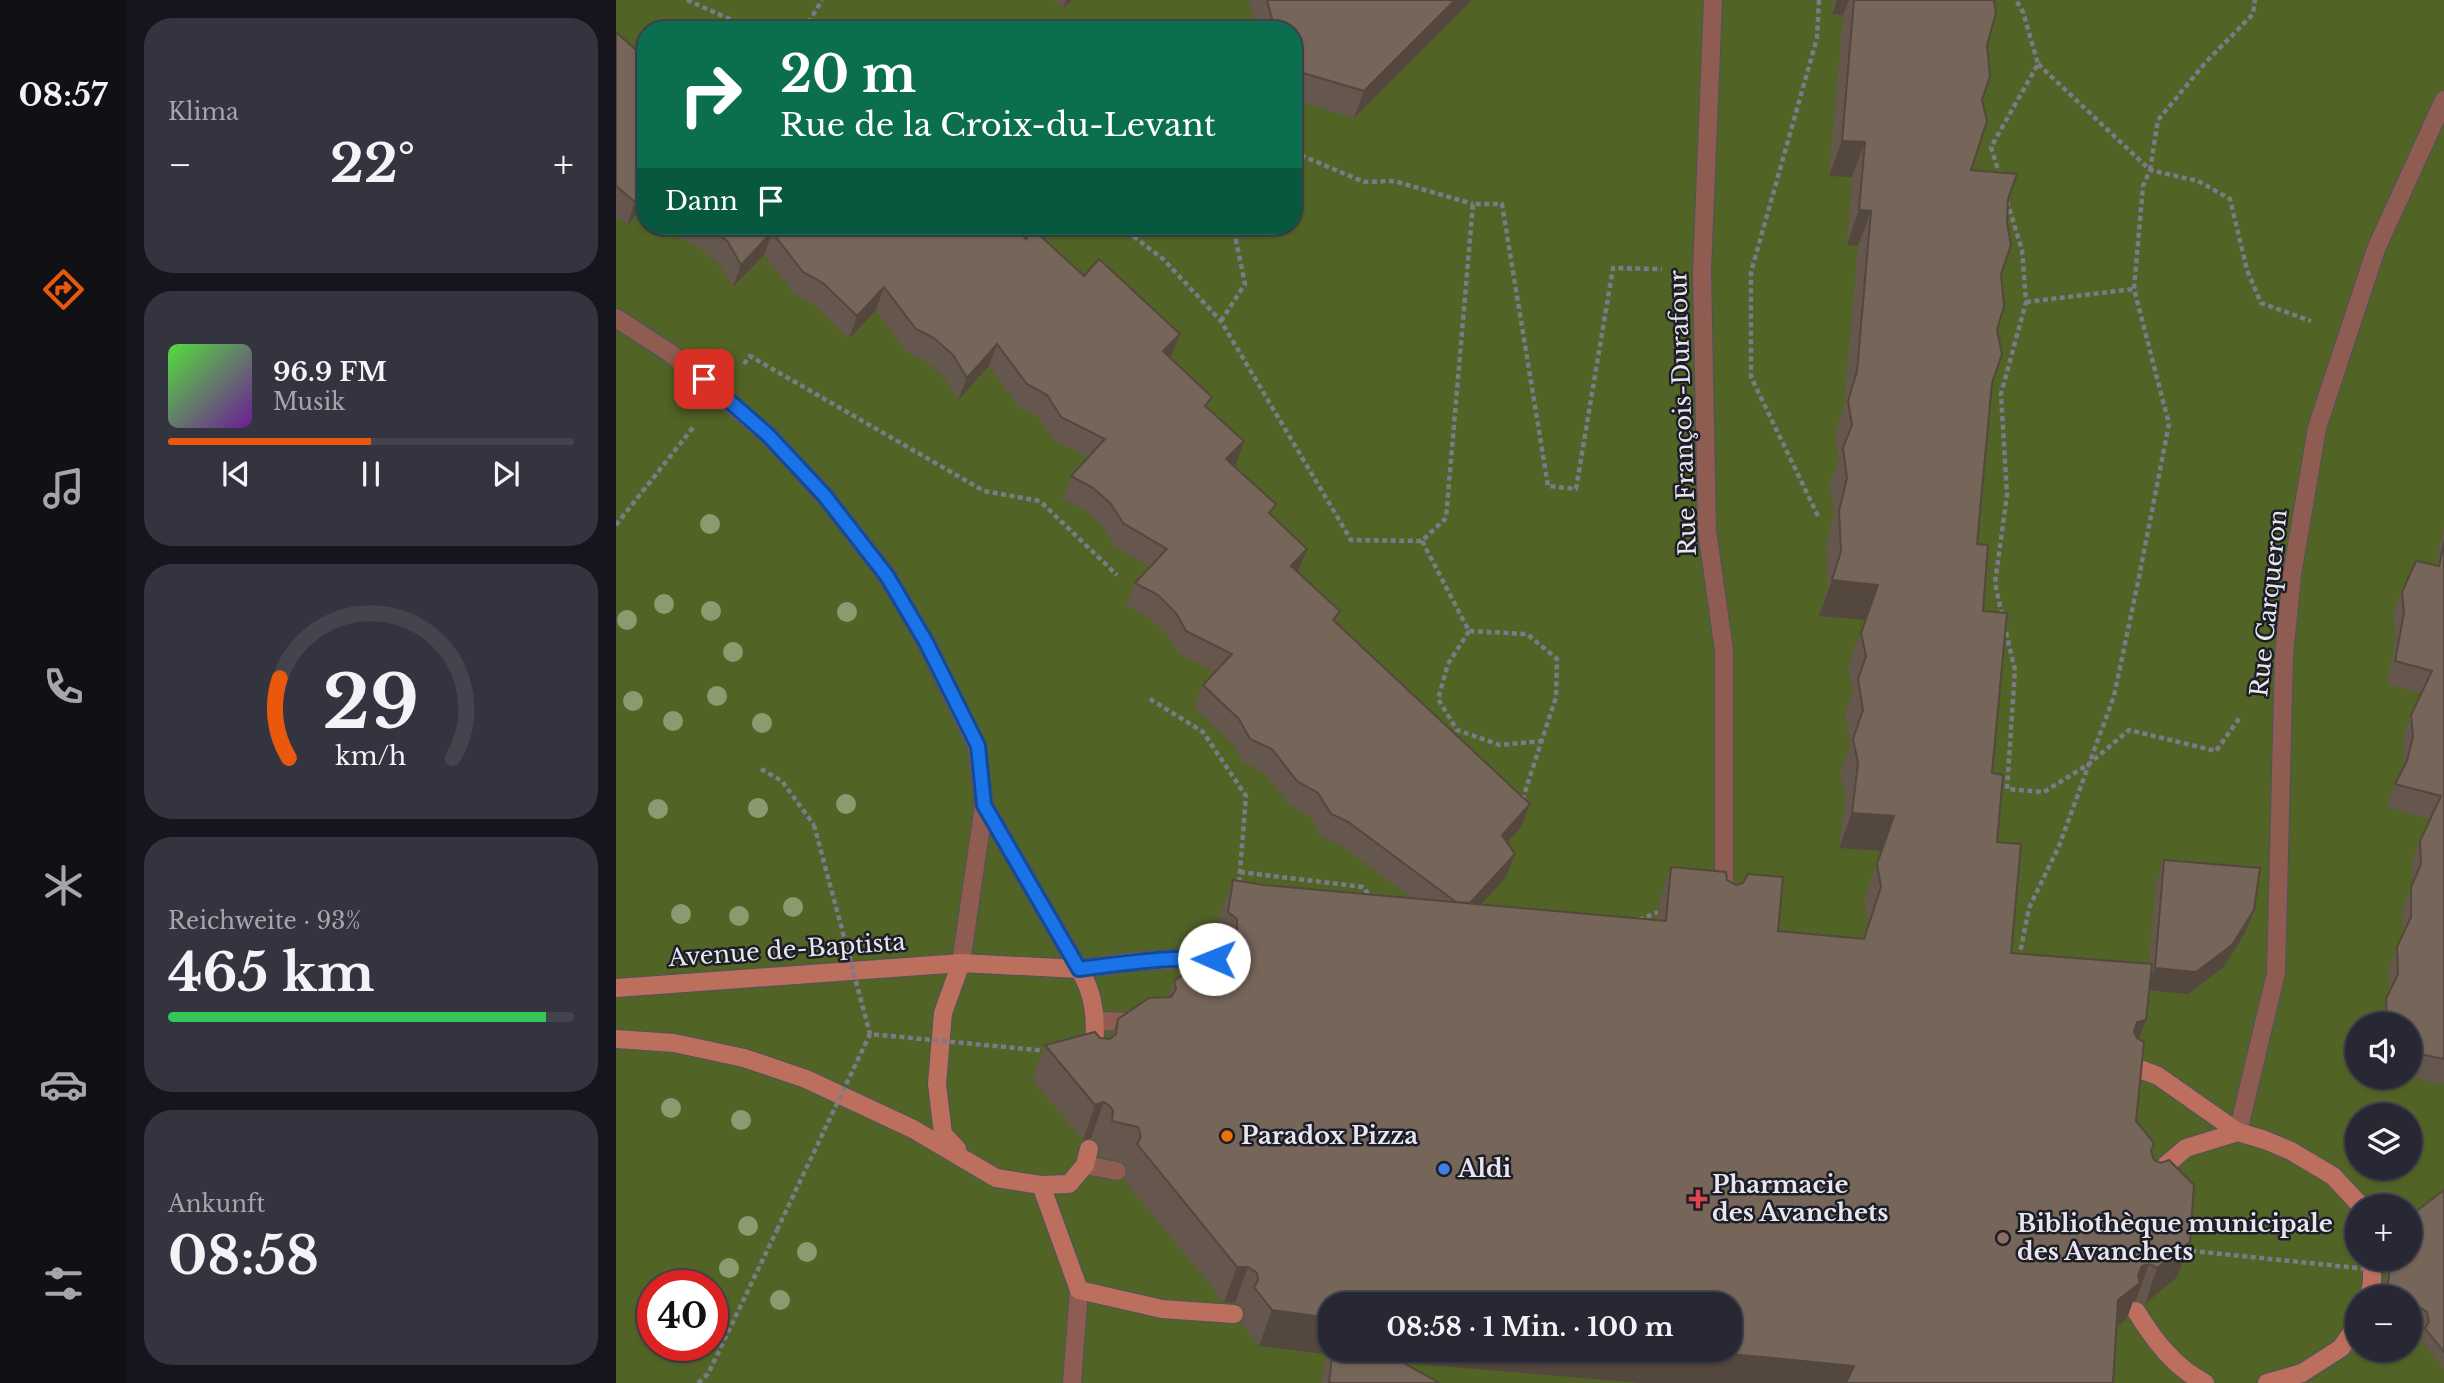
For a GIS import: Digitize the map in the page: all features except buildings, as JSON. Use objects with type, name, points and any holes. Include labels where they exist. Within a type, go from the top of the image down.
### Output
[{"type":"street","name":"Rue François-Durafour","points":[[1713,0],[1702,271],[1707,530],[1724,651],[1724,909]]},
{"type":"street","name":"Rue Carqueron","points":[[2238,1132],[2276,973],[2284,655],[2292,575],[2317,428],[2376,249],[2444,100]]},
{"type":"street","points":[[616,318],[670,353],[720,393],[768,435],[824,495],[887,576],[926,642],[978,746],[984,805],[961,963],[943,1013],[937,1084],[943,1134],[966,1159]]},
{"type":"street","points":[[984,805],[1089,986],[1096,1021],[1093,1064]]},
{"type":"street","points":[[1079,969],[1131,962],[1214,959]]},
{"type":"street","name":"Avenue de-Baptista","points":[[616,988],[961,963],[1079,969]]},
{"type":"street","points":[[1096,1021],[1152,1023]]},
{"type":"street","points":[[616,1039],[674,1043],[744,1058],[806,1079],[913,1129],[996,1178],[1041,1185],[1069,1184],[1087,1157],[1117,1171]]},
{"type":"street","points":[[2132,1066],[2158,1076],[2238,1132],[2291,1151],[2333,1176],[2350,1194]]},
{"type":"street","points":[[2149,1187],[2166,1165],[2186,1148],[2238,1132]]},
{"type":"street","points":[[1041,1185],[1079,1290],[1072,1383]]},
{"type":"street","points":[[1079,1290],[1162,1309],[1234,1314]]},
{"type":"street","points":[[2136,1311],[2154,1340],[2190,1381]]},
{"type":"street","points":[[2267,1383],[2301,1373],[2345,1348]]},
{"type":"path","points":[[687,0],[734,21]]},
{"type":"path","points":[[809,21],[822,0]]},
{"type":"path","points":[[1818,516],[1751,377],[1751,272],[1817,38],[1819,0]]},
{"type":"path","points":[[2016,0],[2023,12],[2038,64],[2150,170],[2198,181],[2230,198],[2246,270],[2261,303],[2348,334]]},
{"type":"path","points":[[2018,962],[2029,908],[2059,846],[2113,696],[2169,424],[2134,289],[2143,186],[2150,170],[2158,120],[2206,62],[2253,14],[2255,0]]},
{"type":"path","points":[[2003,186],[1991,147],[2038,64]]},
{"type":"path","points":[[1302,156],[1364,182],[1394,181],[1473,204],[1502,204],[1548,486],[1576,489],[1613,268],[1672,270]]},
{"type":"path","points":[[2007,198],[2022,250],[2026,302],[2001,394],[2007,495],[1995,583],[2015,670],[2007,789],[2044,792],[2089,764],[2129,730],[2216,751],[2246,709]]},
{"type":"path","points":[[1132,235],[1163,259],[1221,321],[1351,540],[1422,541],[1446,518],[1473,204]]},
{"type":"path","points":[[1221,321],[1245,284],[1235,235]]},
{"type":"path","points":[[2026,302],[2134,289]]},
{"type":"path","points":[[616,525],[750,356],[984,491],[1040,501],[1117,575]]},
{"type":"path","points":[[1422,541],[1469,631]]},
{"type":"path","points":[[1469,631],[1448,664],[1438,699],[1457,730],[1500,745],[1542,741]]},
{"type":"path","points":[[1469,631],[1527,634],[1556,659],[1556,697],[1519,810]]},
{"type":"path","points":[[1150,699],[1203,732],[1245,796],[1238,895]]},
{"type":"path","points":[[698,1383],[708,1374],[870,1034],[814,825],[782,781],[761,769]]},
{"type":"path","points":[[1240,872],[1363,887],[1370,897]]},
{"type":"path","points":[[1634,922],[1658,912],[1670,913]]},
{"type":"path","points":[[870,1034],[1048,1051]]},
{"type":"path","points":[[2179,1249],[2345,1266]]},
{"type":"green space","points":[[616,0],[2444,0],[2444,1383],[616,1383]]},
{"type":"place","name":"Paradox Pizza","points":[[1227,1136]]},
{"type":"place","name":"Aldi","points":[[1444,1169]]},
{"type":"place","name":"Pharmacie des Avanchets","points":[[1698,1199]]},
{"type":"place","name":"Bibliothèque municipale des Avanchets","points":[[2003,1238]]},
{"type":"route","points":[[704,379],[768,435],[824,495],[887,576],[926,642],[978,746],[984,805],[1079,969],[1131,962],[1214,959]]}]
